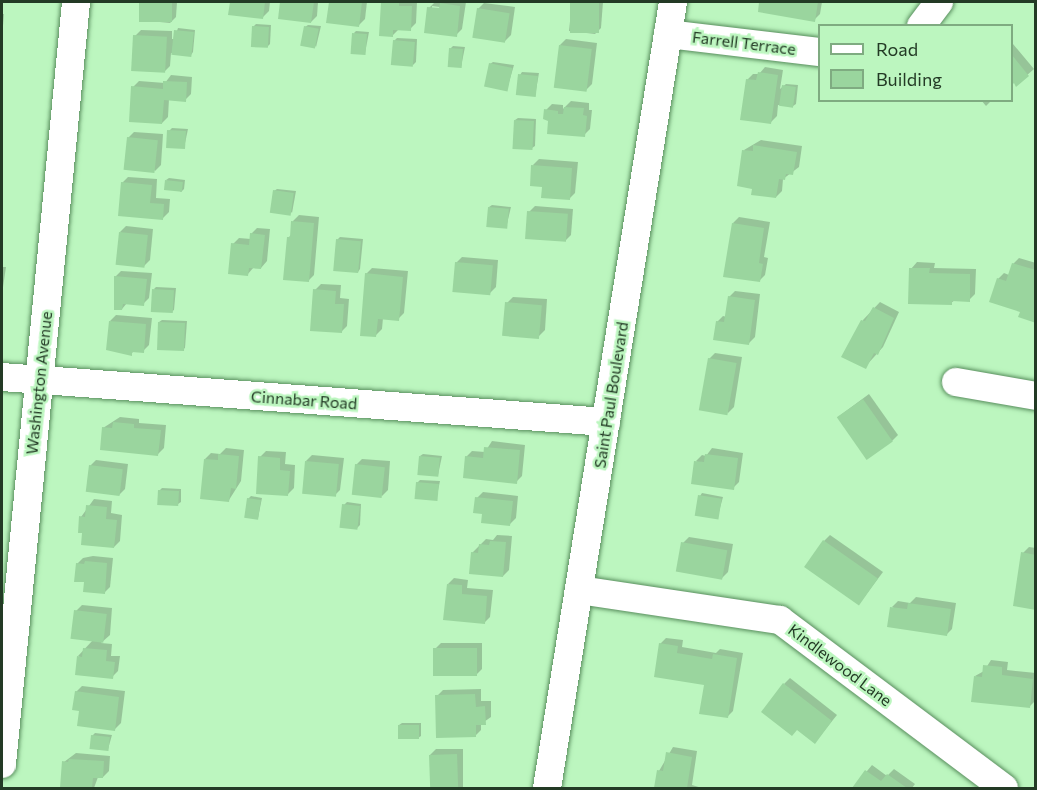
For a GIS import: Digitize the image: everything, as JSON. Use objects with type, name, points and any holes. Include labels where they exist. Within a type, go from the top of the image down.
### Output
[{"type":"street","name":"Washington Avenue","points":[[2,764],[76,2]]},
{"type":"street","name":"Saint Paul Boulevard","points":[[547,789],[673,2]]},
{"type":"street","points":[[922,24],[939,2]]},
{"type":"street","name":"Farrell Terrace","points":[[668,34],[818,52]]},
{"type":"street","name":"Cinnabar Road","points":[[2,377],[606,422]]},
{"type":"street","points":[[956,382],[1035,396]]},
{"type":"street","name":"Kindlewood Lane","points":[[579,590],[780,620],[1004,789]]},
{"type":"building","points":[[139,2],[172,2],[172,22],[139,22]]},
{"type":"building","points":[[230,2],[265,2],[263,19],[228,15]]},
{"type":"building","points":[[280,2],[314,2],[311,23],[278,19]]},
{"type":"building","points":[[329,2],[362,2],[359,27],[326,23]]},
{"type":"building","points":[[381,2],[399,2],[399,6],[412,6],[411,31],[393,30],[393,37],[379,36]]},
{"type":"building","points":[[570,2],[599,2],[599,33],[570,33]]},
{"type":"building","points":[[759,2],[818,2],[815,22],[758,12]]},
{"type":"building","points":[[440,3],[460,6],[457,37],[424,33],[427,7],[439,8]]},
{"type":"building","points":[[477,8],[510,13],[505,43],[472,38]]},
{"type":"building","points":[[252,26],[269,27],[268,48],[251,47]]},
{"type":"building","points":[[304,26],[319,29],[315,48],[300,46]]},
{"type":"building","points":[[174,30],[194,32],[191,57],[171,55]]},
{"type":"building","points":[[352,33],[367,34],[365,55],[351,54]]},
{"type":"building","points":[[133,35],[167,37],[165,73],[131,71]]},
{"type":"building","points":[[393,40],[415,42],[413,67],[391,65]]},
{"type":"building","points":[[559,45],[592,49],[587,92],[554,88]]},
{"type":"building","points":[[449,48],[463,49],[462,68],[448,67]]},
{"type":"building","points":[[1013,56],[1029,76],[1016,87]]},
{"type":"building","points":[[489,63],[512,68],[507,91],[484,86]]},
{"type":"building","points":[[758,72],[778,75],[771,124],[740,120],[746,79],[756,80]]},
{"type":"building","points":[[518,74],[538,76],[536,97],[516,95]]},
{"type":"building","points":[[163,81],[187,82],[186,102],[164,100],[162,124],[129,122],[131,86],[163,89]]},
{"type":"building","points":[[782,85],[796,87],[793,108],[779,106]]},
{"type":"building","points":[[564,107],[584,108],[583,115],[587,116],[585,137],[547,134],[548,121],[543,119],[544,109],[563,114]]},
{"type":"building","points":[[514,120],[534,121],[532,150],[512,149]]},
{"type":"building","points":[[167,130],[186,131],[185,149],[166,148]]},
{"type":"building","points":[[127,137],[158,140],[154,173],[124,170]]},
{"type":"building","points":[[753,145],[797,152],[793,175],[786,174],[785,180],[779,179],[776,198],[751,195],[752,189],[737,186],[742,150],[753,151]]},
{"type":"building","points":[[531,165],[572,168],[570,200],[541,198],[542,187],[530,186]]},
{"type":"building","points":[[165,180],[183,182],[182,192],[164,190]]},
{"type":"building","points":[[121,182],[152,185],[150,203],[164,204],[163,220],[118,216]]},
{"type":"building","points":[[273,190],[294,193],[291,216],[270,213]]},
{"type":"building","points":[[488,207],[509,209],[507,229],[486,227]]},
{"type":"building","points":[[527,211],[568,214],[566,242],[525,239]]},
{"type":"building","points":[[291,221],[314,223],[309,282],[283,280],[287,237],[290,237]]},
{"type":"building","points":[[732,223],[764,228],[759,263],[763,264],[760,282],[723,277]]},
{"type":"building","points":[[119,232],[148,235],[144,268],[116,265]]},
{"type":"building","points":[[250,233],[265,235],[261,269],[249,268],[248,276],[228,274],[231,243],[249,245]]},
{"type":"building","points":[[336,239],[361,241],[358,273],[333,271]]},
{"type":"building","points":[[455,262],[493,265],[490,295],[452,292]]},
{"type":"building","points":[[1012,263],[1036,270],[1036,323],[1018,317],[1020,312],[989,302],[997,278],[1006,281]]},
{"type":"building","points":[[909,268],[930,268],[929,273],[970,274],[970,302],[952,301],[952,305],[908,304]]},
{"type":"building","points":[[365,273],[403,277],[399,321],[378,319],[376,337],[360,336]]},
{"type":"building","points":[[114,276],[147,279],[144,306],[123,304],[122,310],[114,310]]},
{"type":"building","points":[[152,289],[174,290],[173,313],[151,312]]},
{"type":"building","points":[[313,289],[336,291],[335,304],[344,304],[342,333],[310,331]]},
{"type":"building","points":[[728,296],[755,300],[749,345],[713,340],[716,321],[724,322]]},
{"type":"building","points":[[505,302],[542,305],[539,339],[502,336]]},
{"type":"building","points":[[873,307],[894,318],[878,355],[874,353],[866,369],[841,357],[861,320],[865,321]]},
{"type":"building","points":[[109,321],[146,324],[144,353],[132,352],[132,356],[106,350]]},
{"type":"building","points":[[158,322],[185,323],[184,351],[157,350]]},
{"type":"building","points":[[708,358],[737,363],[727,415],[699,410]]},
{"type":"building","points":[[863,399],[893,442],[867,460],[837,417]]},
{"type":"building","points":[[113,422],[134,424],[134,428],[161,430],[158,456],[100,450],[102,427],[112,428]]},
{"type":"building","points":[[484,447],[520,450],[517,484],[463,478],[465,456],[483,458]]},
{"type":"building","points":[[218,454],[239,456],[236,489],[231,488],[229,502],[200,499],[204,459],[218,460]]},
{"type":"building","points":[[705,454],[738,458],[734,490],[691,484],[694,461],[704,462]]},
{"type":"building","points":[[258,456],[280,458],[280,470],[290,471],[288,496],[256,494]]},
{"type":"building","points":[[419,456],[440,458],[438,477],[417,475]]},
{"type":"building","points":[[305,461],[339,464],[336,497],[302,494]]},
{"type":"building","points":[[355,464],[385,467],[382,498],[352,495]]},
{"type":"building","points":[[89,465],[123,469],[119,496],[86,492]]},
{"type":"building","points":[[416,482],[439,484],[437,501],[415,499]]},
{"type":"building","points":[[158,490],[179,491],[178,506],[157,505]]},
{"type":"building","points":[[698,495],[722,499],[718,519],[695,516]]},
{"type":"building","points":[[475,497],[513,501],[510,526],[481,523],[482,514],[473,513]]},
{"type":"building","points":[[247,498],[261,500],[258,520],[244,518]]},
{"type":"building","points":[[342,504],[360,506],[357,530],[339,528]]},
{"type":"building","points":[[86,505],[107,507],[106,519],[117,520],[114,548],[81,545],[82,533],[78,533],[79,516],[85,517]]},
{"type":"building","points":[[823,540],[878,578],[859,605],[804,567]]},
{"type":"building","points":[[490,541],[506,542],[503,577],[469,574],[471,552],[478,553],[479,544],[489,545]]},
{"type":"building","points":[[681,542],[727,550],[722,580],[676,572]]},
{"type":"building","points":[[1021,552],[1036,555],[1036,610],[1013,606]]},
{"type":"building","points":[[85,561],[107,563],[105,594],[83,592],[84,582],[74,582],[76,563],[84,564]]},
{"type":"building","points":[[447,584],[462,585],[462,594],[487,596],[485,624],[443,620]]},
{"type":"building","points":[[908,603],[951,609],[947,636],[887,627],[890,607],[907,609]]},
{"type":"building","points":[[74,610],[107,614],[103,643],[70,639]]},
{"type":"building","points":[[659,643],[678,646],[677,653],[712,659],[713,654],[737,658],[728,718],[699,714],[704,685],[654,677]]},
{"type":"building","points":[[83,648],[107,650],[106,661],[115,662],[113,679],[75,675],[77,656],[82,657]]},
{"type":"building","points":[[433,648],[477,648],[477,676],[433,676]]},
{"type":"building","points":[[983,665],[1002,667],[1002,675],[1033,679],[1030,708],[971,702],[974,676],[982,677]]},
{"type":"building","points":[[783,683],[832,721],[815,744],[797,730],[792,736],[761,712]]},
{"type":"building","points":[[75,691],[119,697],[115,731],[77,726],[79,711],[72,710]]},
{"type":"building","points":[[475,694],[476,707],[485,706],[486,725],[476,725],[476,737],[436,738],[435,695]]},
{"type":"building","points":[[398,725],[419,725],[419,739],[398,739]]},
{"type":"building","points":[[91,735],[110,737],[108,751],[90,749]]},
{"type":"building","points":[[666,752],[692,757],[687,788],[654,788],[657,770],[663,771]]},
{"type":"building","points":[[457,754],[458,788],[430,788],[429,755]]},
{"type":"building","points":[[69,759],[104,761],[103,778],[93,778],[92,788],[60,788],[62,761],[68,762]]},
{"type":"building","points":[[865,770],[881,781],[887,774],[907,788],[852,788]]}]
